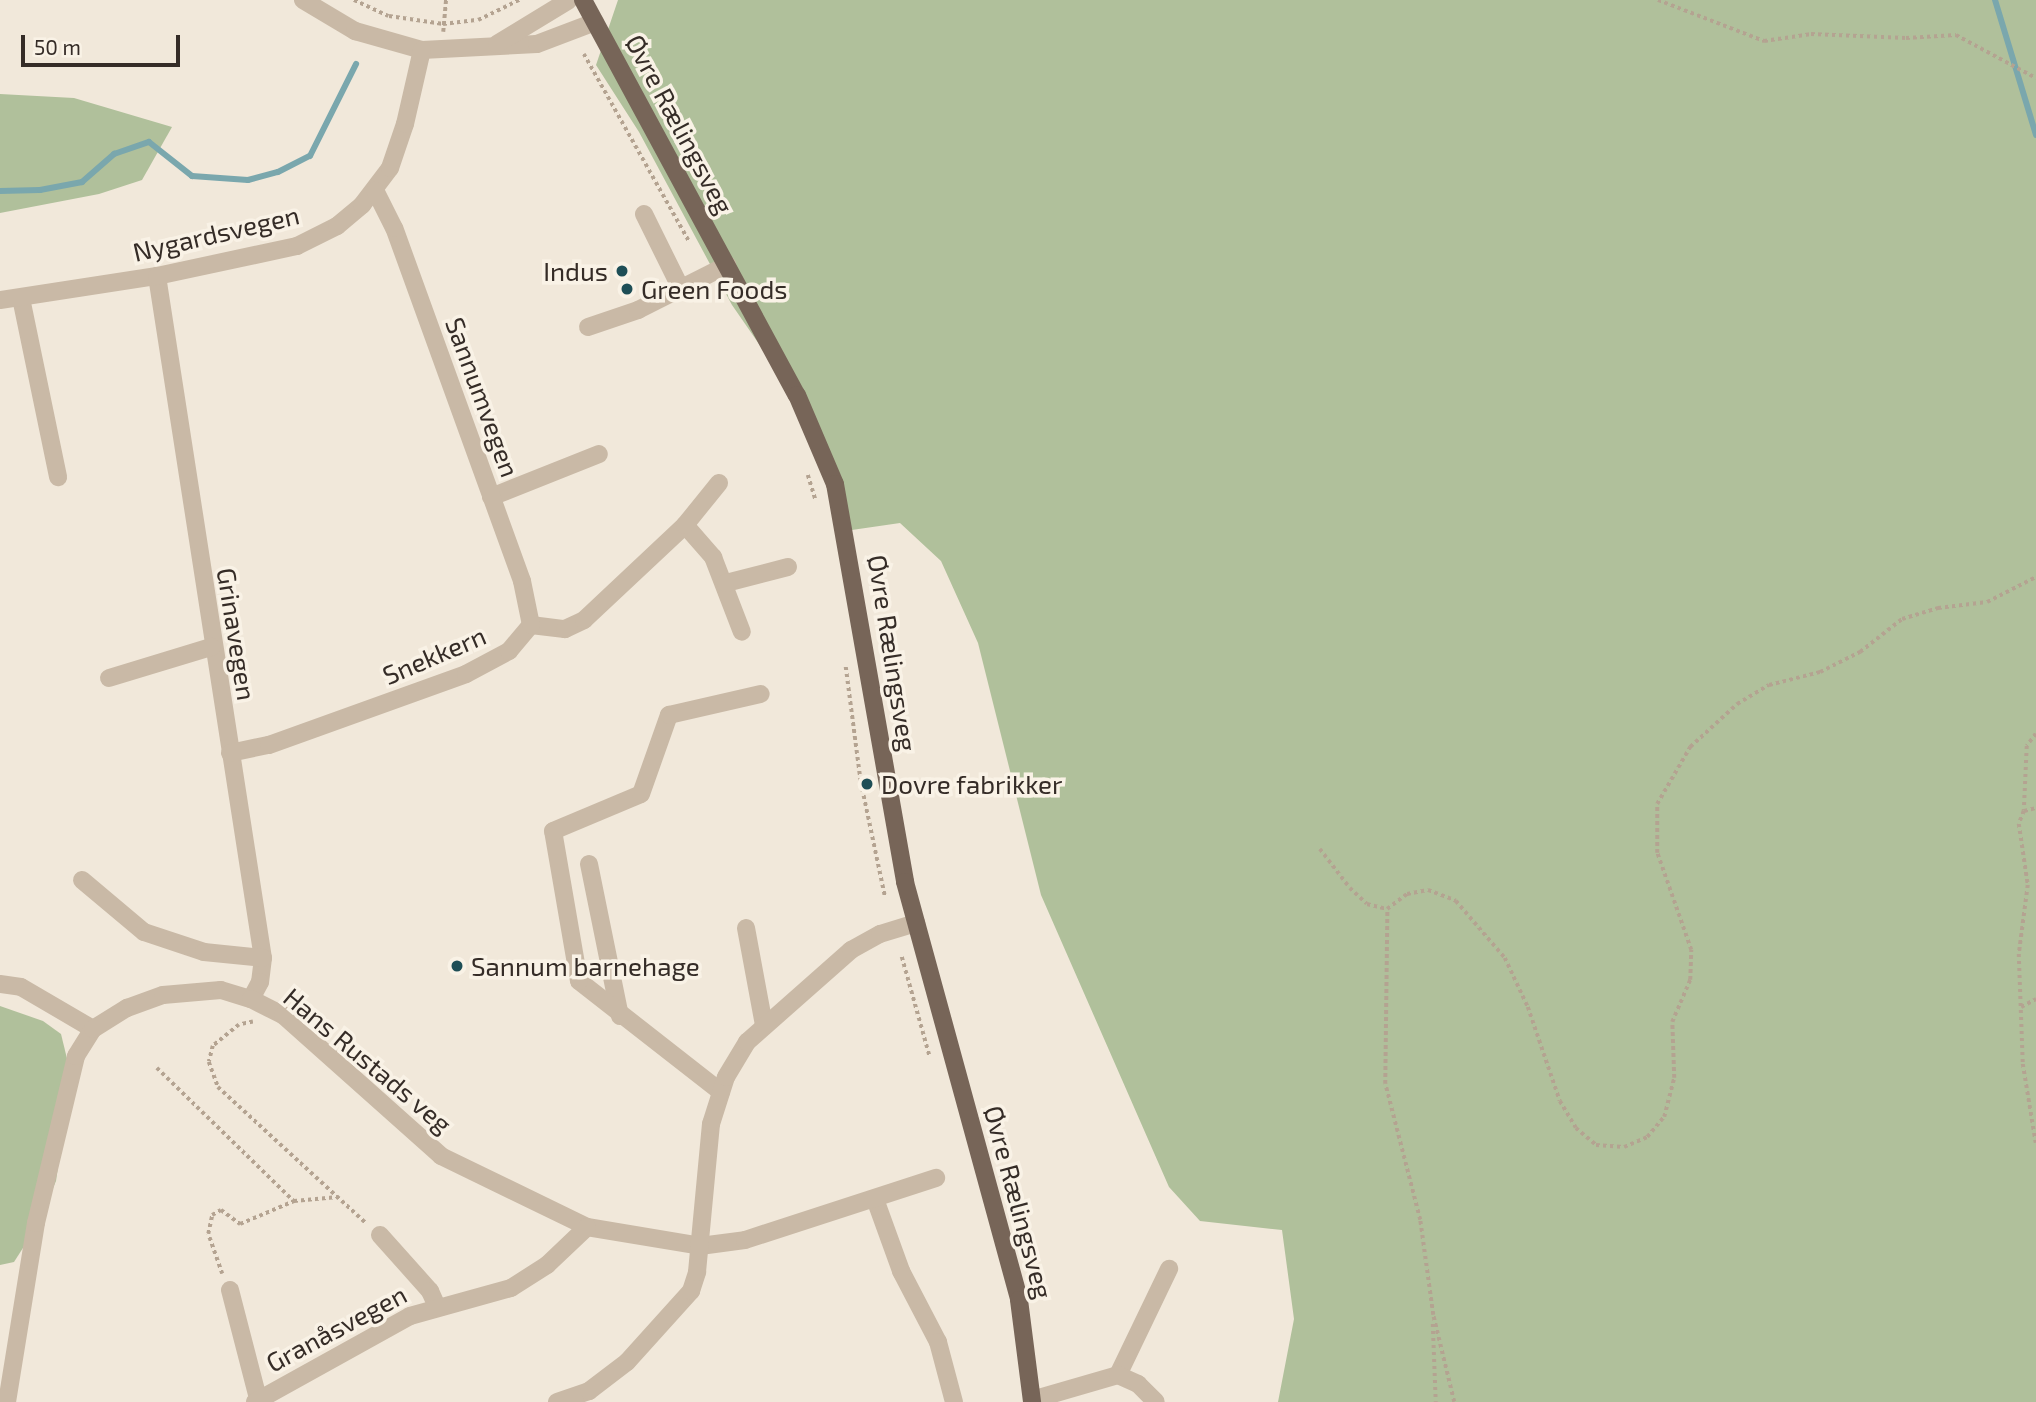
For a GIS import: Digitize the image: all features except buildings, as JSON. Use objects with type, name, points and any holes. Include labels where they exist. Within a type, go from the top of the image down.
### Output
[{"type":"main road","name":"Øvre Rælingsveg","points":[[583,0],[803,407],[835,484],[915,923],[1014,1281],[1025,1329],[1032,1401]]},
{"type":"street","points":[[303,0],[355,31],[422,50],[556,40],[595,22]]},
{"type":"street","points":[[494,46],[569,0]]},
{"type":"street","name":"Nygardsvegen","points":[[0,300],[157,276],[297,246],[337,226],[375,190],[398,150],[422,50]]},
{"type":"street","name":"Sannumvegen","points":[[375,190],[394,229],[528,600],[531,625]]},
{"type":"street","points":[[644,214],[681,289]]},
{"type":"street","points":[[588,327],[681,289],[727,265]]},
{"type":"street","name":"Grinavegen","points":[[157,276],[211,647],[263,958],[260,982],[251,999]]},
{"type":"street","points":[[21,298],[58,477]]},
{"type":"street","points":[[491,498],[599,454]]},
{"type":"street","points":[[531,625],[555,630],[575,626],[685,525],[719,483]]},
{"type":"street","points":[[685,525],[713,557],[726,583],[742,632]]},
{"type":"street","points":[[726,583],[788,567]]},
{"type":"street","name":"Snekkern","points":[[230,753],[269,745],[466,674],[509,651],[531,625]]},
{"type":"street","points":[[110,678],[211,647]]},
{"type":"street","points":[[721,1092],[620,1016],[579,981],[553,831],[640,794],[668,715],[761,694]]},
{"type":"street","points":[[589,864],[620,1016]]},
{"type":"street","points":[[82,880],[144,932],[204,952],[263,958]]},
{"type":"street","points":[[557,1402],[598,1384],[627,1362],[674,1314],[691,1291],[701,1246],[711,1124],[736,1058],[764,1025],[865,940],[915,923]]},
{"type":"street","points":[[746,928],[764,1025]]},
{"type":"street","points":[[0,984],[21,987],[93,1029]]},
{"type":"street","name":"Hans Rustads veg","points":[[7,1402],[36,1223],[67,1084],[76,1056],[93,1029],[127,1007],[189,989],[221,990],[251,999],[283,1015],[441,1156],[587,1227],[701,1246],[745,1240],[936,1178]]},
{"type":"street","points":[[875,1199],[901,1271],[938,1342],[954,1402]]},
{"type":"street","name":"Granåsvegen","points":[[257,1400],[302,1380],[385,1328],[437,1307],[511,1288],[547,1265],[587,1227]]},
{"type":"street","points":[[380,1235],[430,1291],[437,1307]]},
{"type":"street","points":[[1118,1375],[1169,1269]]},
{"type":"street","points":[[230,1290],[257,1400]]},
{"type":"street","points":[[1032,1401],[1118,1375],[1138,1384],[1156,1402]]},
{"type":"path","points":[[354,0],[389,16],[443,24],[478,20],[519,0]]},
{"type":"path","points":[[443,24],[446,0]]},
{"type":"path","points":[[1657,0],[1764,41],[1811,34],[1906,38],[1956,35],[2036,78]]},
{"type":"path","points":[[584,54],[708,275]]},
{"type":"path","points":[[805,465],[820,512]]},
{"type":"path","points":[[1387,909],[1407,894],[1428,890],[1456,901],[1505,958],[1528,1007],[1560,1101],[1576,1128],[1596,1145],[1624,1147],[1647,1137],[1664,1117],[1668,1104],[1674,1078],[1672,1022],[1690,980],[1691,950],[1657,853],[1657,804],[1690,747],[1737,704],[1769,685],[1820,672],[1860,652],[1902,619],[1987,602],[2036,577]]},
{"type":"path","points":[[844,654],[861,782],[885,896]]},
{"type":"path","points":[[2036,734],[2027,747],[2024,811],[2019,824],[2028,885],[2019,954],[2023,1064],[2036,1143]]},
{"type":"path","points":[[2024,811],[2036,807]]},
{"type":"path","points":[[1320,849],[1350,888],[1367,904],[1387,909]]},
{"type":"path","points":[[1387,909],[1385,1084],[1420,1220],[1433,1315],[1454,1402]]},
{"type":"path","points":[[2021,1007],[2036,999]]},
{"type":"path","points":[[283,1015],[239,1025],[213,1046],[209,1062],[218,1087],[380,1235]]},
{"type":"path","points":[[157,1068],[294,1201]]},
{"type":"path","points":[[230,1290],[212,1256],[208,1234],[212,1215],[221,1210],[240,1224],[294,1201],[338,1197]]},
{"type":"path","points":[[1433,1315],[1436,1402]]},
{"type":"green space","points":[[618,0],[2036,0],[2036,1402],[1278,1402],[1294,1319],[1282,1230],[1200,1221],[1169,1187],[1041,895],[978,643],[941,561],[900,523],[838,532],[822,465],[786,383],[732,305],[639,132],[596,65]]},
{"type":"green space","points":[[0,94],[74,98],[172,127],[142,180],[99,194],[0,213]]},
{"type":"green space","points":[[0,1006],[43,1021],[61,1034],[71,1075],[56,1181],[37,1226],[14,1262],[0,1265]]},
{"type":"waterway","points":[[1995,0],[2036,135]]},
{"type":"waterway","points":[[0,191],[40,190],[82,182],[114,154],[149,142],[192,176],[248,180],[278,172],[310,156],[356,64]]},
{"type":"place","name":"Indus","points":[[622,271]]},
{"type":"place","name":"Green Foods","points":[[627,289]]},
{"type":"place","name":"Dovre fabrikker","points":[[867,784]]},
{"type":"place","name":"Sannum barnehage","points":[[457,966]]}]
